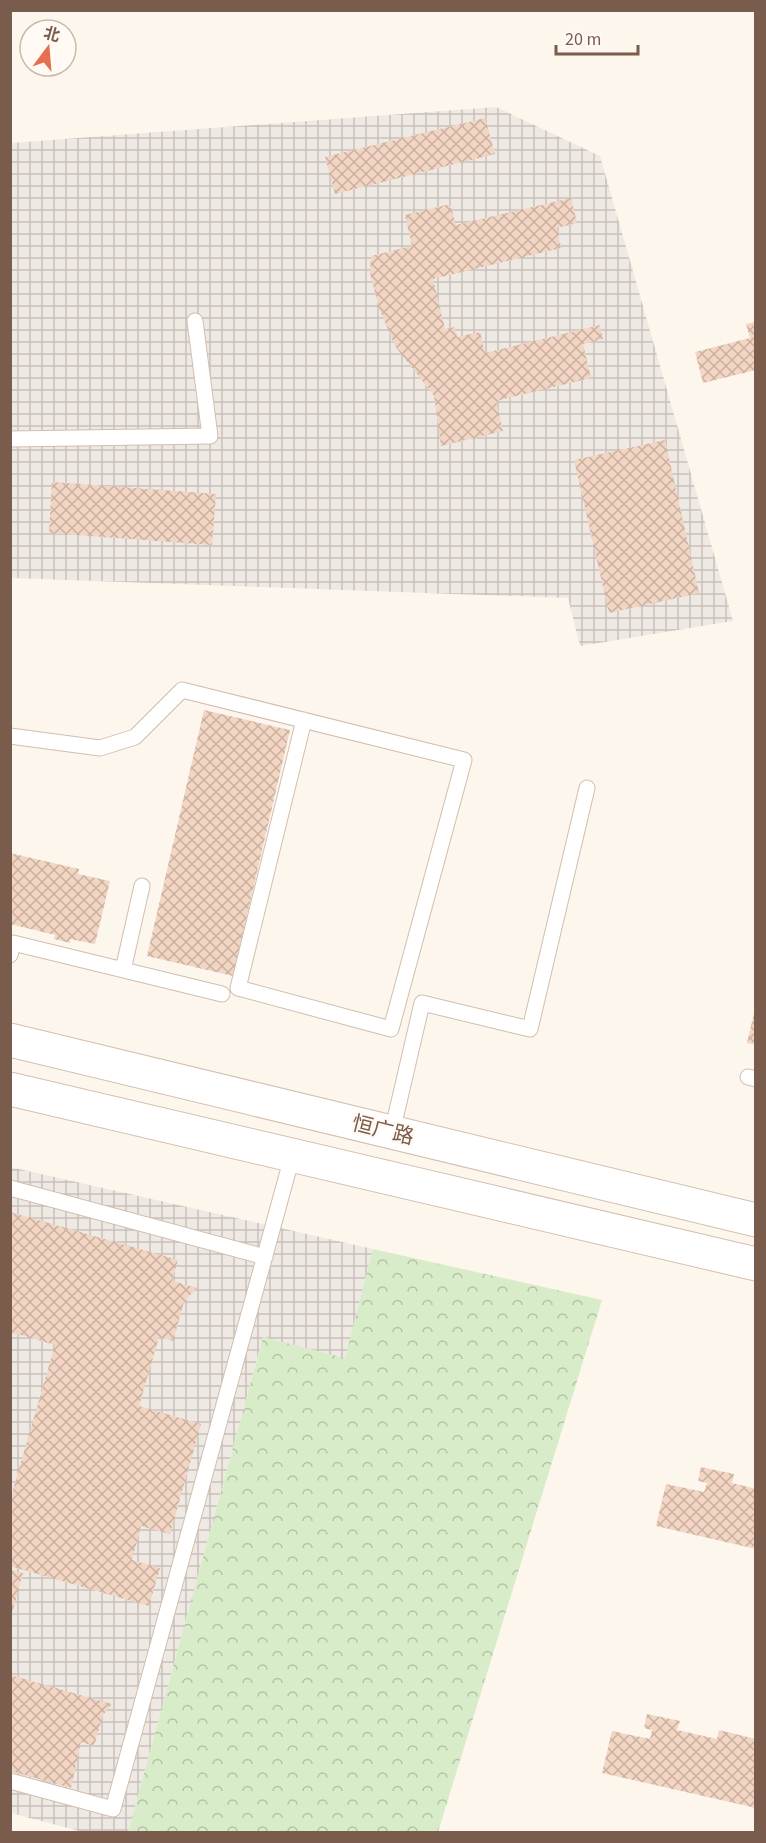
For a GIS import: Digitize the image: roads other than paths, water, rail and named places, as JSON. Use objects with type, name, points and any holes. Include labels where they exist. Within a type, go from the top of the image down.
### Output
[{"type":"street","name":"恒广路","points":[[10,1040],[756,1220]]},
{"type":"street","points":[[10,1089],[756,1264]]},
{"type":"lane","points":[[10,438],[210,436],[195,321]]},
{"type":"lane","points":[[10,736],[100,748],[135,737],[182,690],[304,720],[464,760],[391,1029],[238,988],[304,720]]},
{"type":"lane","points":[[392,1132],[422,1004],[530,1029],[587,788]]},
{"type":"lane","points":[[123,970],[142,886]]},
{"type":"lane","points":[[10,955],[13,943],[222,994]]},
{"type":"lane","points":[[10,1781],[112,1809],[292,1157]]},
{"type":"lane","points":[[10,1188],[265,1257]]}]
